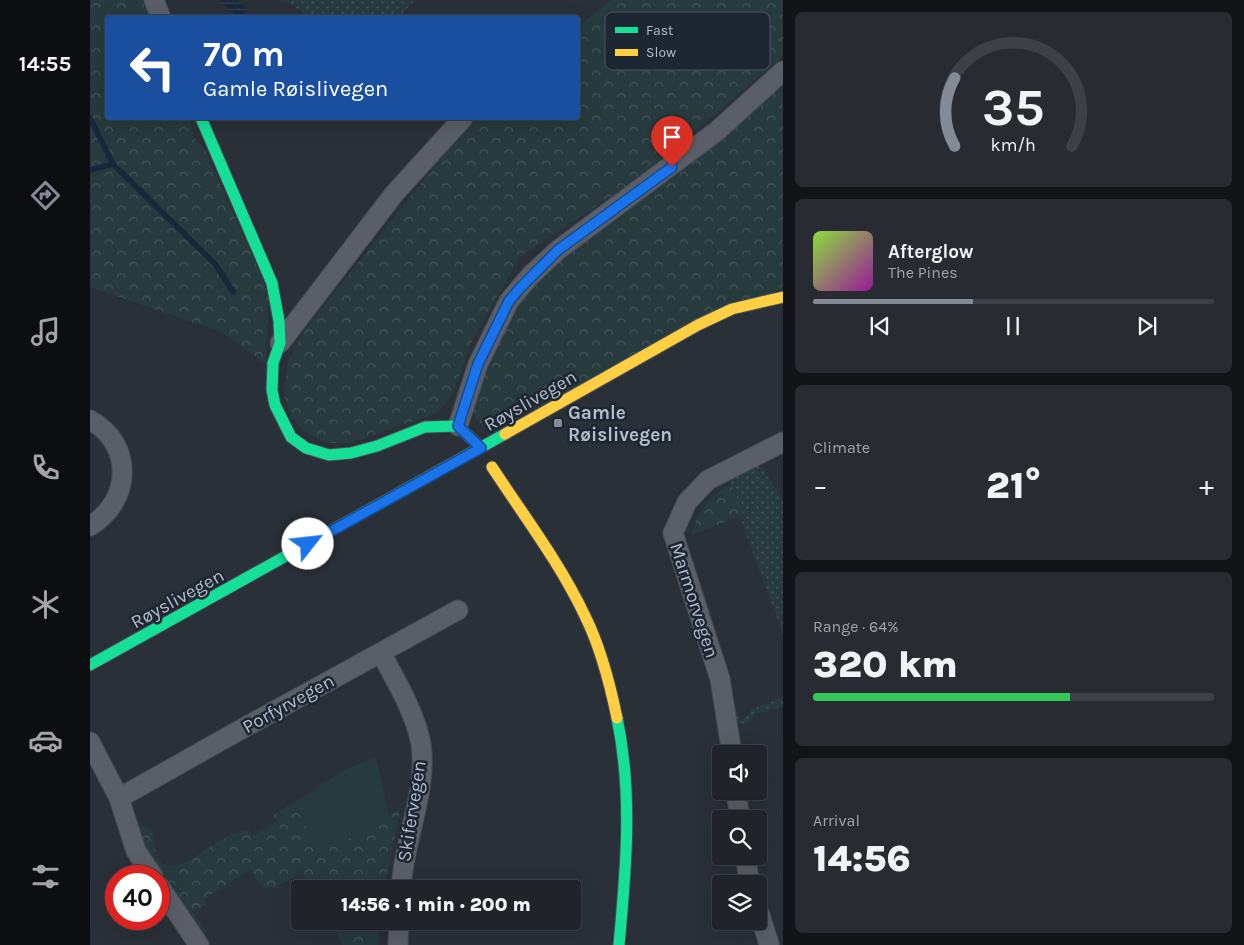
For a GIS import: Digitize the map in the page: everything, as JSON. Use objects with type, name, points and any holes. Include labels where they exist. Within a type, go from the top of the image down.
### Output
[{"type":"street","points":[[154,0],[160,15]]},
{"type":"street","points":[[458,426],[478,364],[509,301],[530,276],[558,250],[717,131],[783,71]]},
{"type":"street","points":[[203,120],[272,283],[279,321],[280,343]]},
{"type":"street","points":[[461,120],[394,194],[280,343],[273,364],[272,390],[275,405],[291,437],[306,448],[329,455],[351,453],[425,427],[458,426],[481,448]]},
{"type":"street","name":"Røyslivegen","points":[[90,665],[698,325],[732,309],[783,297]]},
{"type":"street","points":[[90,420],[103,427],[117,445],[122,460],[123,477],[117,497],[106,512],[90,526]]},
{"type":"street","name":"Marmorvegen","points":[[731,745],[720,679],[673,532],[687,502],[708,480],[783,442]]},
{"type":"street","points":[[492,467],[556,564],[585,618],[610,685],[626,776],[628,841],[619,945]]},
{"type":"street","name":"Porfyrvegen","points":[[119,798],[458,610]]},
{"type":"street","name":"Skifervegen","points":[[381,652],[402,693],[421,744],[422,765],[401,880]]},
{"type":"street","points":[[90,742],[119,798],[136,852],[145,865]]},
{"type":"street","points":[[170,903],[198,945]]},
{"type":"street","points":[[398,945],[399,930]]},
{"type":"street","points":[[767,930],[773,943]]},
{"type":"green space","points":[[90,0],[147,0],[153,15],[105,15],[105,120],[190,120],[194,138],[204,148],[269,293],[266,364],[221,332],[90,287]]},
{"type":"green space","points":[[283,0],[415,0],[401,15],[308,15]]},
{"type":"green space","points":[[611,0],[783,0],[783,56],[770,67],[770,12],[605,12],[605,70],[767,70],[649,171],[521,256],[473,339],[452,396],[437,413],[351,443],[327,443],[305,433],[291,416],[284,396],[288,361],[304,331],[471,120],[580,120],[580,25]]},
{"type":"green space","points":[[783,79],[783,288],[493,430],[482,425],[472,408],[498,333],[532,281]]},
{"type":"green space","points":[[755,464],[764,470],[783,500],[783,634],[740,518],[744,515],[728,476]]},
{"type":"green space","points":[[731,484],[744,515],[691,535],[700,512],[705,505],[716,493]]},
{"type":"green space","points":[[783,697],[783,706],[755,714],[748,723],[735,724],[733,712],[736,708],[739,720],[747,717],[752,709]]},
{"type":"green space","points":[[376,756],[389,815],[343,842],[314,851],[313,839],[293,803],[344,770]]},
{"type":"green space","points":[[293,803],[313,839],[314,850],[343,842],[400,809],[386,880],[305,880],[301,873],[275,888],[261,887],[250,870],[204,899],[207,905],[193,911],[207,932],[203,935],[170,890],[170,866],[189,861],[232,834],[248,829],[253,836],[277,822],[273,815]]},
{"type":"green space","points":[[145,826],[153,830],[155,850],[161,861],[167,865],[152,865],[137,828]]},
{"type":"green space","points":[[335,930],[380,930],[378,945],[343,945]]},
{"type":"water","points":[[221,0],[237,0],[248,9],[241,15],[236,15],[220,2]]},
{"type":"waterway","points":[[90,118],[113,164],[216,265],[233,292]]},
{"type":"waterway","points":[[90,170],[113,164]]},
{"type":"traffic: fast","points":[[202,120],[272,283],[279,321],[280,343],[273,363],[272,390],[275,405],[291,437],[306,448],[329,455],[351,453],[377,446],[425,427],[458,426],[481,448]]},
{"type":"traffic: fast","points":[[90,665],[505,434]]},
{"type":"traffic: fast","points":[[617,718],[622,746],[627,803],[626,860],[619,945]]},
{"type":"traffic: slow","points":[[505,434],[698,325],[732,309],[783,297]]},
{"type":"traffic: slow","points":[[492,467],[553,558],[585,616],[604,666],[617,718]]},
{"type":"place","name":"Gamle Røislivegen","points":[[558,423]]},
{"type":"route","points":[[308,544],[481,448],[458,426],[464,401],[478,364],[509,301],[530,276],[558,250],[672,167]]}]
